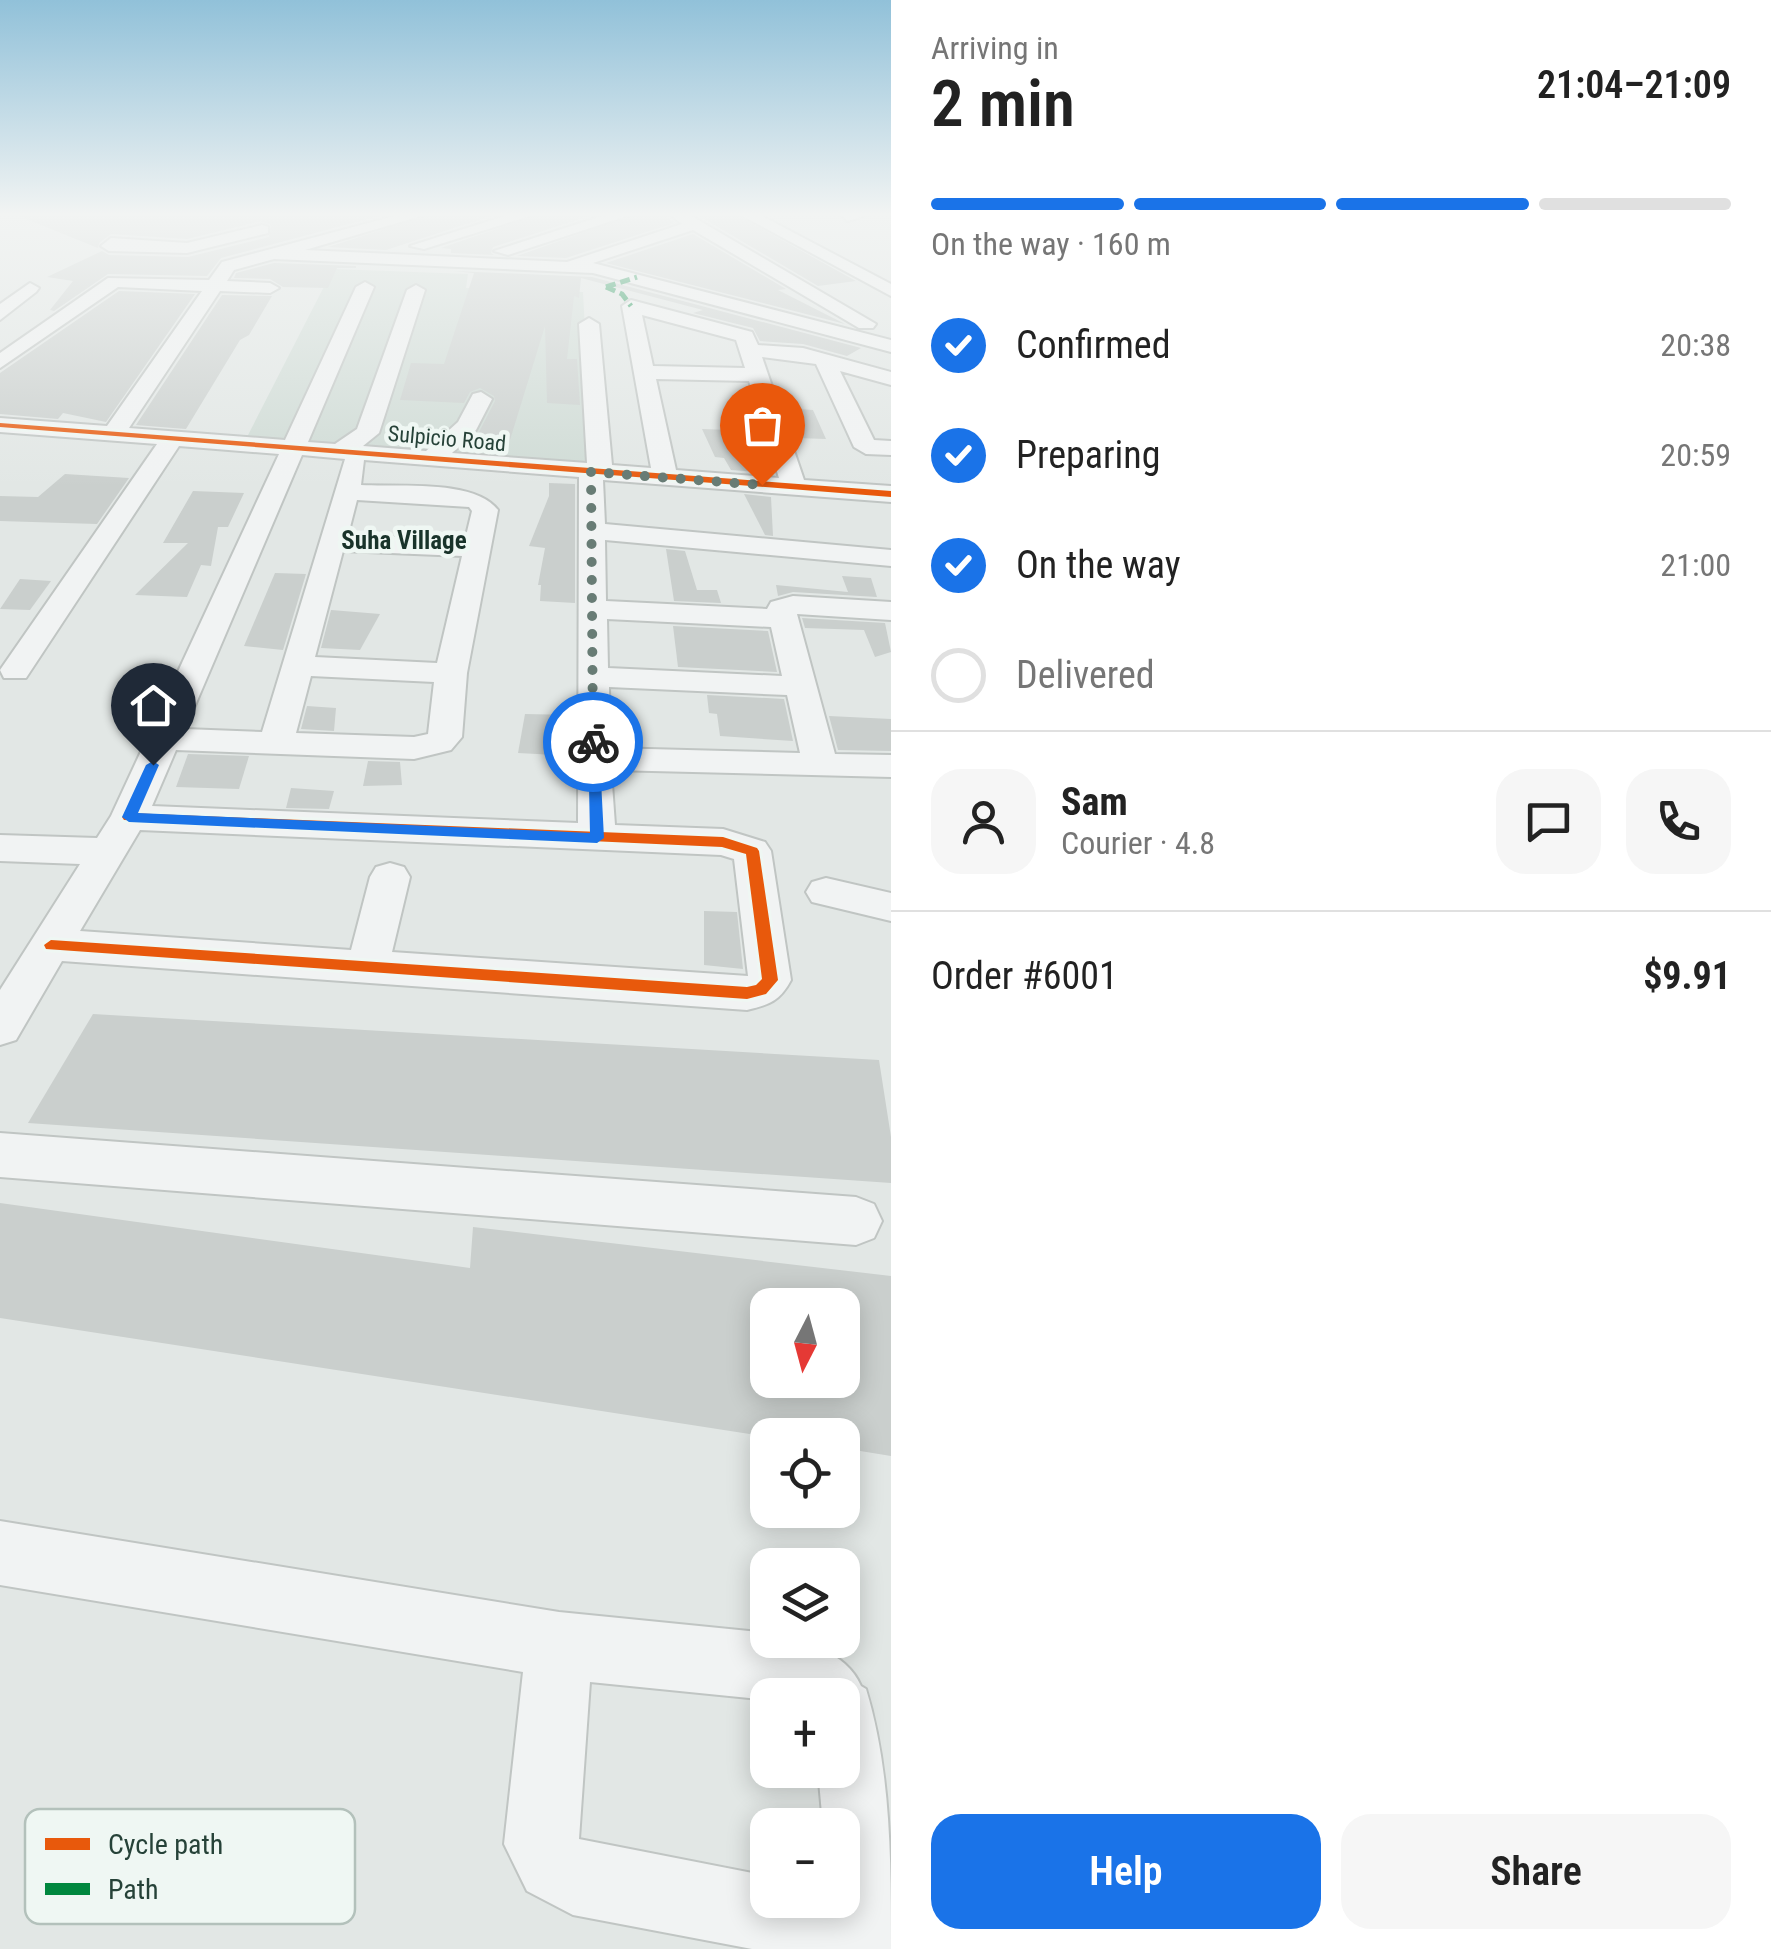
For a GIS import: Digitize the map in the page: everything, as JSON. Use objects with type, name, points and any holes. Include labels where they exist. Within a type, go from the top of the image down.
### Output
[{"type":"street","points":[[0,362],[79,305]]},
{"type":"street","points":[[114,433],[202,305]]},
{"type":"street","points":[[0,1028],[129,817],[356,305]]},
{"type":"street","points":[[276,743],[348,492],[347,452],[366,433],[411,305]]},
{"type":"street","points":[[744,305],[891,342]]},
{"type":"street","points":[[831,305],[891,342]]},
{"type":"street","points":[[665,478],[631,306],[747,343],[891,380]]},
{"type":"street","points":[[589,324],[595,472],[591,610],[597,838]]},
{"type":"street","points":[[747,343],[794,488]]},
{"type":"street","points":[[824,360],[866,447],[891,448]]},
{"type":"street","points":[[642,372],[758,375]]},
{"type":"street","points":[[431,459],[468,425],[481,399]]},
{"type":"street","points":[[849,411],[877,412]]},
{"type":"street","name":"Sulpicio Road","points":[[0,425],[891,494]]},
{"type":"street","points":[[14,671],[173,438]]},
{"type":"street","points":[[165,739],[414,748],[439,743],[445,737],[451,673],[485,510],[478,502],[461,498],[348,492]]},
{"type":"street","points":[[592,531],[891,558]]},
{"type":"street","points":[[334,542],[477,550]]},
{"type":"street","points":[[820,763],[781,608],[891,611]]},
{"type":"street","points":[[591,610],[783,619]]},
{"type":"street","points":[[297,666],[451,673]]},
{"type":"street","points":[[594,677],[799,686]]},
{"type":"street","points":[[593,759],[891,766]]},
{"type":"street","points":[[51,945],[747,993],[761,990],[770,980],[752,851],[724,842],[129,817]]},
{"type":"street","points":[[0,848],[108,852]]},
{"type":"street","points":[[366,967],[390,878]]},
{"type":"street","points":[[826,892],[891,907]]},
{"type":"street","points":[[0,1155],[856,1221]]},
{"type":"street","points":[[0,1553],[559,1646],[789,1669],[803,1678]]},
{"type":"street","points":[[559,1646],[541,1844],[553,1865],[573,1878],[871,1941],[856,1788]]},
{"type":"shaded area","points":[[315,305],[584,305],[592,466],[246,439]]},
{"type":"building","points":[[99,305],[187,305],[106,422],[63,413],[58,419],[0,414],[0,373]]},
{"type":"building","points":[[215,305],[267,305],[249,335],[240,340],[186,429],[136,425]]},
{"type":"building","points":[[463,305],[573,305],[567,359],[577,359],[580,405],[547,403],[545,326],[506,453],[461,450],[479,432],[494,396],[480,388],[470,392],[464,403],[400,400],[411,363],[444,364]]},
{"type":"building","points":[[684,305],[698,305],[861,348],[847,356],[803,344],[760,341],[753,328],[693,313],[703,310]]},
{"type":"building","points":[[770,305],[807,305],[845,324]]},
{"type":"building","points":[[784,408],[813,410],[826,439],[797,438]]},
{"type":"building","points":[[702,429],[760,431],[769,473],[731,470],[724,458],[715,457]]},
{"type":"building","points":[[65,474],[129,478],[97,524],[0,521],[0,496],[38,497]]},
{"type":"building","points":[[549,483],[575,484],[575,603],[540,601],[538,585],[545,548],[529,546],[549,496]]},
{"type":"building","points":[[193,491],[244,493],[228,527],[218,527],[211,566],[201,565],[187,597],[135,595],[188,543],[163,543]]},
{"type":"building","points":[[744,494],[771,497],[773,536],[765,535]]},
{"type":"building","points":[[666,549],[685,551],[697,590],[717,590],[721,603],[674,601]]},
{"type":"building","points":[[275,573],[306,574],[283,650],[244,646]]},
{"type":"building","points":[[842,576],[871,578],[877,597],[793,592],[778,596],[776,585],[848,592]]},
{"type":"building","points":[[20,579],[51,581],[30,610],[0,609]]},
{"type":"building","points":[[331,610],[380,614],[360,650],[321,648]]},
{"type":"building","points":[[802,618],[885,623],[891,652],[875,657],[864,630],[805,628]]},
{"type":"building","points":[[673,626],[768,631],[777,672],[678,667]]},
{"type":"building","points":[[707,695],[784,699],[793,741],[720,736],[717,714],[709,713]]},
{"type":"building","points":[[307,706],[336,708],[334,731],[301,729]]},
{"type":"building","points":[[525,714],[575,715],[574,756],[518,753]]},
{"type":"building","points":[[829,716],[891,719],[891,751],[838,750]]},
{"type":"building","points":[[188,754],[249,756],[239,789],[176,787]]},
{"type":"building","points":[[368,761],[400,762],[402,785],[363,786]]},
{"type":"building","points":[[291,788],[334,791],[329,809],[286,808]]},
{"type":"building","points":[[704,911],[737,912],[743,969],[704,965]]},
{"type":"building","points":[[93,1014],[879,1060],[891,1137],[891,1183],[28,1123]]},
{"type":"building","points":[[0,1203],[470,1268],[473,1227],[891,1276],[891,1456],[860,1451],[860,1418],[750,1418],[750,1434],[0,1318]]},
{"type":"cycle path","points":[[0,425],[891,494]]},
{"type":"cycle path","points":[[51,945],[747,993],[761,990],[770,980],[752,851],[723,842],[129,817]]},
{"type":"way so far","points":[[593,742],[591,472],[762,485]]},
{"type":"district","name":"Suha Village","points":[[404,540]]},
{"type":"route","points":[[153,765],[129,817],[597,838],[593,742]]}]
